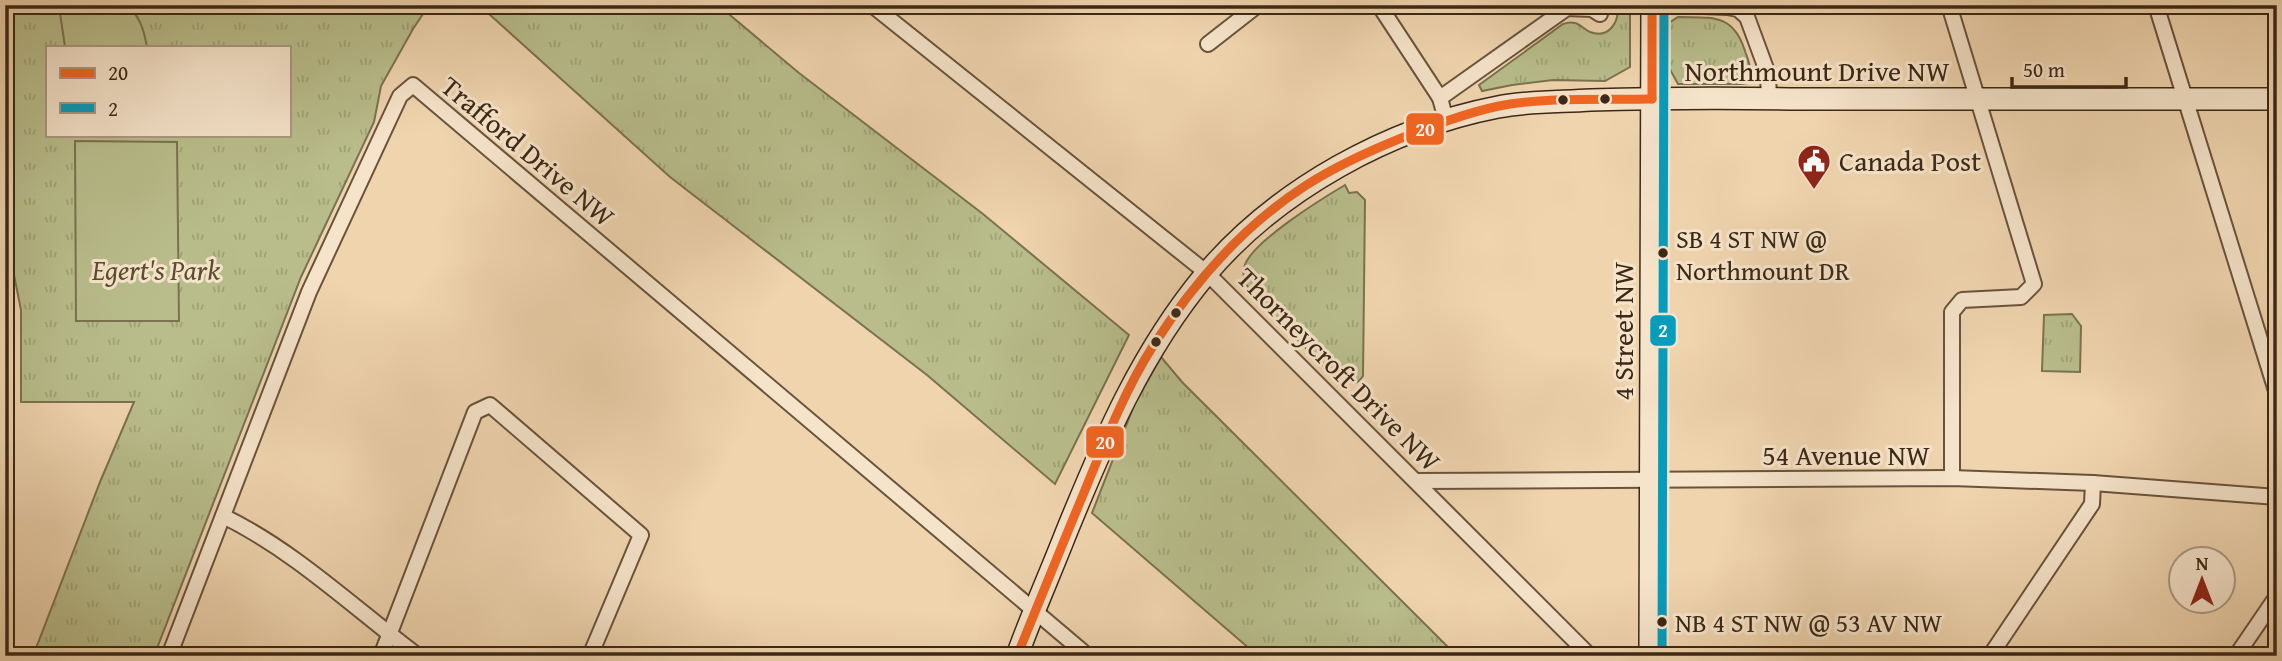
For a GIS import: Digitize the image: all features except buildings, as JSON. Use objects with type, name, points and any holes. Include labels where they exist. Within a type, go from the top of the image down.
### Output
[{"type":"street","name":"Thorneycroft Drive NW","points":[[872,5],[1207,273],[1590,656]]},
{"type":"street","points":[[1208,44],[1258,5]]},
{"type":"street","points":[[1379,5],[1440,98],[1446,120]]},
{"type":"street","points":[[1652,5],[1738,9],[1747,17],[1768,74],[1769,99]]},
{"type":"street","name":"4 Street NW","points":[[1650,656],[1652,5]]},
{"type":"street","points":[[1949,5],[2034,284],[2021,297],[1962,300],[1952,312],[1952,478]]},
{"type":"street","points":[[2156,5],[2277,394]]},
{"type":"street","points":[[1440,98],[1567,8],[1592,9],[1600,14]]},
{"type":"street","name":"Trafford Drive NW","points":[[169,656],[309,292],[400,96],[413,85],[1088,656]]},
{"type":"street","name":"Northmount Drive NW","points":[[1017,656],[1103,446],[1153,346],[1207,273],[1251,228],[1301,188],[1367,152],[1446,120],[1501,106],[1551,102],[1652,99],[2277,99]]},
{"type":"street","points":[[381,656],[475,412],[490,405],[641,535],[590,656]]},
{"type":"street","name":"54 Avenue NW","points":[[1416,481],[1952,478],[2093,483],[2277,497]]},
{"type":"street","points":[[1990,656],[2092,504],[2093,483]]},
{"type":"street","points":[[223,516],[251,529],[304,566],[418,656]]},
{"type":"street","points":[[2235,656],[2277,596]]},
{"type":"green space","name":"Egert's Park","points":[[5,5],[429,5],[381,86],[374,122],[301,277],[154,656],[33,656],[134,402],[21,402],[21,310],[10,255],[12,168],[5,126]]},
{"type":"green space","points":[[74,5],[123,5],[134,12],[147,46],[65,46],[60,13]]},
{"type":"green space","points":[[479,5],[718,5],[799,73],[983,214],[1129,335],[1055,484],[927,375],[670,177]]},
{"type":"green space","points":[[1617,5],[1630,5],[1630,67],[1605,81],[1553,80],[1482,91],[1479,85],[1563,24],[1575,23],[1597,34],[1608,31],[1615,23]]},
{"type":"green space","points":[[1678,17],[1720,20],[1734,30],[1749,63],[1748,83],[1678,84],[1667,64],[1666,32],[1669,23]]},
{"type":"green space","points":[[75,141],[177,142],[179,321],[76,321]]},
{"type":"green space","points":[[1345,185],[1349,193],[1357,192],[1365,200],[1363,376],[1357,382],[1348,381],[1343,386],[1252,293],[1245,282],[1244,268],[1258,247],[1272,235]]},
{"type":"green space","points":[[2072,314],[2081,326],[2080,372],[2042,371],[2044,315]]},
{"type":"green space","points":[[1161,357],[1182,382],[1457,656],[1258,656],[1092,513],[1135,403]]},
{"type":"transit line","name":"20","points":[[1652,5],[1652,99]]},
{"type":"transit line","name":"2","points":[[1662,656],[1664,5]]},
{"type":"transit line","name":"20","points":[[1017,656],[1108,435],[1143,363],[1168,323],[1202,279],[1261,219],[1305,186],[1341,165],[1391,142],[1463,116],[1499,106],[1535,101],[1652,99]]},
{"type":"place","name":"Canada Post","points":[[1814,191]]},
{"type":"place","name":"SB 4 ST NW @ Northmount DR","points":[[1663,253]]},
{"type":"place","name":"NB 4 ST NW @ 53 AV NW","points":[[1662,622]]}]
